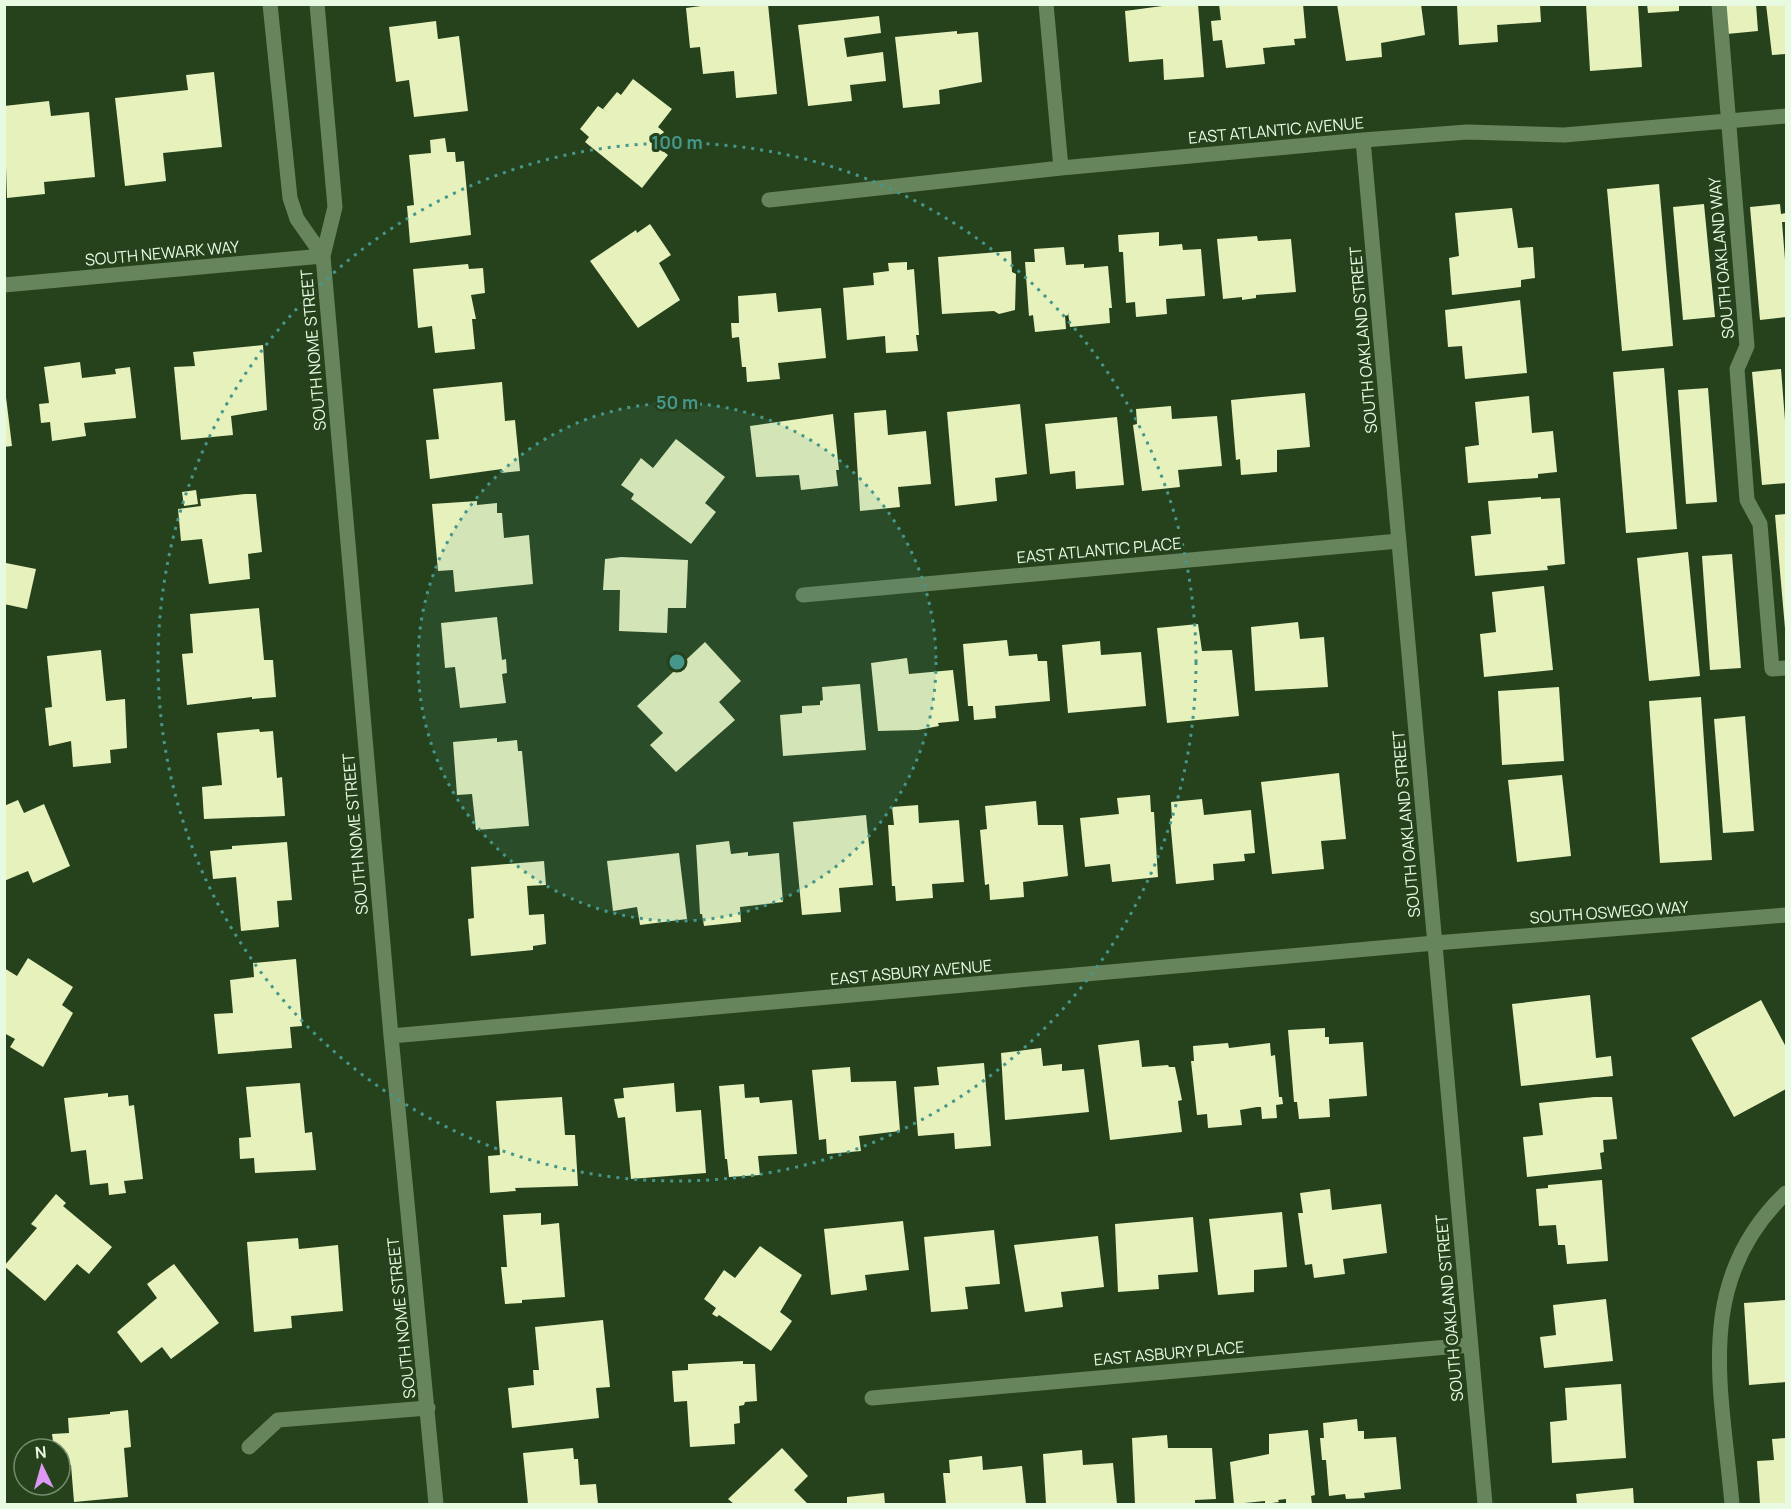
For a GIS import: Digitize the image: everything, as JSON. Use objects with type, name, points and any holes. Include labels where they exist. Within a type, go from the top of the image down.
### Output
[{"type":"street","name":"SOUTH NOME STREET","points":[[270,4],[290,198],[297,219],[323,256]]},
{"type":"street","name":"SOUTH NOME STREET","points":[[317,4],[335,207],[323,256],[391,1036],[436,1504]]},
{"type":"street","points":[[1046,4],[1060,168]]},
{"type":"street","name":"SOUTH OAKLAND WAY","points":[[1719,4],[1747,346],[1737,369],[1747,500],[1760,524],[1772,669],[1786,668]]},
{"type":"street","name":"EAST ATLANTIC AVENUE","points":[[769,200],[1060,168],[1363,140],[1467,132],[1564,135],[1786,116]]},
{"type":"street","name":"SOUTH OAKLAND STREET","points":[[1363,140],[1485,1504]]},
{"type":"street","name":"SOUTH NEWARK WAY","points":[[4,285],[323,256]]},
{"type":"street","name":"EAST ATLANTIC PLACE","points":[[803,595],[1399,541]]},
{"type":"street","name":"SOUTH OSWEGO WAY","points":[[1435,943],[1786,915]]},
{"type":"street","name":"EAST ASBURY AVENUE","points":[[391,1036],[1435,943]]},
{"type":"street","points":[[1732,1504],[1719,1356],[1719,1324],[1728,1281],[1744,1244],[1767,1211],[1786,1193]]},
{"type":"street","name":"EAST ASBURY PLACE","points":[[872,1398],[1470,1345]]},
{"type":"street","name":"SOUTH NOME STREET","points":[[249,1447],[278,1420],[428,1408]]},
{"type":"building","points":[[716,4],[768,4],[777,94],[736,98],[734,71],[703,74],[700,47],[690,48],[686,8]]},
{"type":"building","points":[[1177,4],[1198,4],[1204,77],[1164,80],[1163,59],[1129,62],[1125,11]]},
{"type":"building","points":[[1219,4],[1303,4],[1306,38],[1294,39],[1295,45],[1263,48],[1265,64],[1226,68],[1222,40],[1213,41],[1211,21],[1221,20]]},
{"type":"building","points":[[1337,4],[1421,4],[1425,35],[1381,43],[1382,57],[1346,61]]},
{"type":"building","points":[[1586,4],[1638,4],[1642,67],[1590,71]]},
{"type":"building","points":[[1647,4],[1679,4],[1679,11],[1648,13]]},
{"type":"building","points":[[1725,4],[1756,4],[1758,31],[1727,34]]},
{"type":"building","points":[[1766,4],[1786,4],[1786,54],[1772,55]]},
{"type":"building","points":[[1457,5],[1540,5],[1541,22],[1497,25],[1498,42],[1459,45]]},
{"type":"building","points":[[879,16],[881,33],[844,38],[847,57],[883,52],[886,81],[850,85],[852,101],[808,106],[798,25]]},
{"type":"building","points":[[436,21],[438,39],[459,36],[468,111],[414,117],[409,80],[396,82],[389,27]]},
{"type":"building","points":[[957,31],[957,34],[978,32],[982,82],[939,90],[940,104],[903,108],[895,37]]},
{"type":"building","points":[[214,72],[222,147],[163,153],[166,181],[125,186],[115,98],[188,90],[186,75]]},
{"type":"building","points":[[633,79],[672,109],[658,127],[664,132],[654,144],[668,155],[642,188],[585,142],[589,137],[580,129],[598,106],[609,113],[603,109],[617,92],[621,95]]},
{"type":"building","points":[[49,101],[51,116],[89,112],[95,177],[44,182],[45,194],[7,198],[4,106]]},
{"type":"building","points":[[445,138],[447,152],[455,152],[456,162],[464,161],[471,235],[410,243],[407,206],[414,205],[409,155],[431,153],[430,140]]},
{"type":"building","points":[[1659,184],[1673,346],[1622,351],[1607,189]]},
{"type":"building","points":[[1704,204],[1715,317],[1683,320],[1673,207]]},
{"type":"building","points":[[1780,204],[1781,214],[1786,213],[1786,222],[1782,222],[1786,272],[1786,317],[1760,320],[1750,207]]},
{"type":"building","points":[[1512,208],[1518,248],[1533,247],[1535,278],[1521,280],[1521,287],[1452,295],[1449,258],[1459,256],[1455,213]]},
{"type":"building","points":[[650,224],[671,255],[659,263],[680,300],[638,328],[590,261],[636,230],[637,233]]},
{"type":"building","points":[[1159,232],[1159,246],[1182,244],[1183,250],[1201,249],[1205,296],[1166,299],[1167,314],[1136,317],[1135,302],[1126,303],[1123,252],[1119,252],[1118,235]]},
{"type":"building","points":[[1257,236],[1258,241],[1291,239],[1296,292],[1256,295],[1256,298],[1242,300],[1242,297],[1223,299],[1217,239]]},
{"type":"building","points":[[1064,247],[1066,265],[1084,264],[1084,268],[1108,266],[1112,308],[1109,308],[1110,323],[1070,327],[1068,312],[1065,316],[1066,329],[1035,332],[1033,315],[1029,316],[1025,262],[1035,262],[1034,249]]},
{"type":"building","points":[[1011,251],[1012,272],[1016,274],[1015,310],[999,314],[994,311],[942,314],[938,257]]},
{"type":"building","points":[[907,262],[907,270],[914,269],[918,351],[886,353],[885,336],[847,340],[843,288],[874,285],[873,273],[889,271],[888,263]]},
{"type":"building","points":[[468,264],[469,269],[483,268],[485,293],[471,295],[476,319],[472,319],[475,349],[435,353],[432,326],[418,328],[413,269]]},
{"type":"building","points":[[776,293],[778,312],[821,308],[826,358],[778,363],[780,379],[747,382],[746,367],[742,367],[739,337],[732,338],[731,323],[739,323],[738,296]]},
{"type":"building","points":[[1520,300],[1527,373],[1465,379],[1462,346],[1448,347],[1445,310]]},
{"type":"building","points":[[263,345],[267,410],[231,416],[233,435],[181,440],[174,367],[195,366],[193,352]]},
{"type":"building","points":[[80,362],[82,378],[116,374],[115,369],[130,367],[136,418],[84,423],[86,436],[52,441],[50,422],[41,423],[39,404],[49,403],[44,367]]},
{"type":"building","points":[[1664,368],[1677,529],[1626,533],[1613,372]]},
{"type":"building","points":[[1781,369],[1786,433],[1786,483],[1762,485],[1752,372]]},
{"type":"building","points":[[4,381],[12,446],[4,447]]},
{"type":"building","points":[[502,382],[505,421],[515,420],[520,471],[502,473],[502,469],[430,479],[426,440],[439,439],[433,389]]},
{"type":"building","points":[[1708,388],[1717,502],[1686,504],[1678,390]]},
{"type":"building","points":[[1305,393],[1310,447],[1277,450],[1277,472],[1241,475],[1240,459],[1236,460],[1231,400]]},
{"type":"building","points":[[1529,396],[1532,433],[1553,431],[1557,472],[1538,474],[1538,478],[1468,483],[1465,447],[1479,445],[1475,402]]},
{"type":"building","points":[[1020,404],[1027,474],[995,478],[997,501],[955,506],[947,412]]},
{"type":"building","points":[[1171,406],[1172,419],[1217,416],[1222,466],[1178,470],[1180,487],[1142,491],[1133,425],[1137,424],[1136,409]]},
{"type":"building","points":[[886,410],[888,435],[926,431],[931,484],[898,487],[900,507],[860,511],[854,413]]},
{"type":"building","points":[[833,414],[839,470],[836,470],[838,486],[801,490],[799,475],[756,477],[750,426]]},
{"type":"building","points":[[1117,417],[1124,485],[1076,489],[1075,471],[1050,474],[1045,424]]},
{"type":"building","points":[[676,439],[725,477],[705,503],[716,512],[691,544],[631,499],[634,494],[621,485],[641,458],[653,468]]},
{"type":"building","points":[[196,490],[198,504],[184,506],[182,492]]},
{"type":"building","points":[[256,494],[262,552],[248,554],[250,579],[209,584],[202,539],[181,541],[178,509],[201,506],[200,499]]},
{"type":"building","points":[[1541,497],[1541,499],[1560,498],[1565,564],[1547,566],[1548,570],[1475,576],[1471,536],[1491,534],[1488,501]]},
{"type":"building","points":[[477,501],[477,505],[497,503],[497,513],[502,513],[504,538],[529,535],[533,584],[455,592],[453,570],[438,571],[432,504]]},
{"type":"building","points":[[1786,514],[1786,628],[1785,628],[1775,515]]},
{"type":"building","points":[[1688,552],[1700,676],[1649,681],[1637,558]]},
{"type":"building","points":[[1732,554],[1741,668],[1710,670],[1702,556]]},
{"type":"building","points":[[621,557],[688,560],[686,608],[668,608],[667,633],[619,631],[620,590],[603,590],[605,559]]},
{"type":"building","points":[[4,559],[6,563],[36,569],[27,609],[4,604]]},
{"type":"building","points":[[1544,586],[1553,670],[1484,677],[1480,634],[1496,632],[1492,592]]},
{"type":"building","points":[[259,608],[264,660],[273,660],[276,697],[252,699],[252,697],[187,705],[182,654],[193,653],[190,614]]},
{"type":"building","points":[[497,617],[502,660],[506,659],[507,673],[502,674],[506,703],[460,708],[455,667],[445,668],[441,623]]},
{"type":"building","points":[[1298,622],[1300,639],[1324,637],[1328,687],[1255,691],[1251,627]]},
{"type":"building","points":[[1198,624],[1202,651],[1232,650],[1239,716],[1167,723],[1157,628]]},
{"type":"building","points":[[1007,640],[1009,656],[1037,654],[1038,661],[1047,661],[1050,701],[995,706],[996,718],[974,720],[973,706],[968,706],[963,644]]},
{"type":"building","points":[[1100,641],[1101,655],[1141,652],[1146,706],[1068,713],[1062,645]]},
{"type":"building","points":[[705,642],[741,681],[719,702],[735,720],[676,772],[650,745],[663,733],[637,706]]},
{"type":"building","points":[[101,650],[106,701],[125,699],[127,748],[110,750],[111,763],[73,767],[71,741],[49,746],[45,708],[52,707],[47,656]]},
{"type":"building","points":[[907,658],[909,674],[953,670],[959,721],[938,723],[939,726],[918,730],[878,731],[871,663]]},
{"type":"building","points":[[860,684],[866,750],[783,756],[780,715],[802,713],[802,706],[820,705],[820,701],[823,700],[822,687]]},
{"type":"building","points":[[1559,687],[1564,761],[1502,765],[1498,691]]},
{"type":"building","points":[[1701,697],[1712,860],[1660,863],[1649,701]]},
{"type":"building","points":[[1745,716],[1754,831],[1723,833],[1714,719]]},
{"type":"building","points":[[259,729],[260,732],[273,731],[277,778],[282,777],[285,816],[204,819],[202,787],[222,785],[217,733]]},
{"type":"building","points":[[497,738],[497,742],[517,740],[518,751],[522,751],[529,826],[476,830],[472,794],[457,795],[453,742]]},
{"type":"building","points":[[1339,773],[1346,839],[1321,841],[1324,869],[1272,874],[1261,782]]},
{"type":"building","points":[[1562,775],[1571,856],[1517,862],[1508,780]]},
{"type":"building","points":[[1150,795],[1151,812],[1154,812],[1158,877],[1112,882],[1110,864],[1085,867],[1080,818],[1119,814],[1117,798]]},
{"type":"building","points":[[1202,799],[1204,815],[1251,810],[1255,853],[1244,854],[1245,861],[1213,864],[1214,880],[1176,884],[1170,819],[1172,818],[1171,802]]},
{"type":"building","points":[[18,800],[24,813],[44,804],[70,866],[33,883],[28,871],[4,881],[4,806]]},
{"type":"building","points":[[1036,801],[1038,825],[1063,825],[1068,876],[1023,882],[1024,897],[990,900],[989,884],[985,885],[980,830],[987,829],[985,806]]},
{"type":"building","points":[[918,805],[919,823],[959,820],[964,882],[932,884],[933,898],[896,901],[895,886],[892,886],[888,825],[894,825],[892,807]]},
{"type":"building","points":[[866,815],[873,885],[839,888],[841,912],[802,915],[793,822]]},
{"type":"building","points":[[729,841],[731,854],[748,852],[748,856],[779,853],[783,902],[740,907],[741,922],[704,926],[702,914],[700,914],[696,845]]},
{"type":"building","points":[[287,842],[292,900],[277,901],[279,927],[241,931],[236,877],[213,879],[210,851],[232,849],[232,846]]},
{"type":"building","points":[[679,853],[687,919],[640,925],[637,907],[613,911],[607,861]]},
{"type":"building","points":[[544,861],[546,885],[527,886],[529,915],[544,914],[546,944],[533,946],[533,950],[471,956],[468,919],[474,918],[471,867]]},
{"type":"building","points":[[28,958],[73,987],[62,1005],[73,1013],[43,1067],[10,1047],[15,1039],[4,1033],[4,968],[17,976]]},
{"type":"building","points":[[296,959],[302,1026],[290,1027],[292,1048],[218,1054],[214,1014],[233,1013],[230,980],[254,977],[253,963]]},
{"type":"building","points":[[1590,995],[1596,1058],[1611,1056],[1613,1076],[1521,1086],[1512,1004]]},
{"type":"building","points":[[1761,1000],[1786,1047],[1786,1089],[1734,1117],[1691,1038]]},
{"type":"building","points":[[1325,1028],[1325,1037],[1329,1037],[1329,1044],[1363,1042],[1367,1096],[1329,1099],[1330,1117],[1299,1119],[1297,1102],[1294,1102],[1288,1030]]},
{"type":"building","points":[[1139,1040],[1142,1067],[1168,1065],[1175,1067],[1182,1100],[1178,1101],[1182,1132],[1110,1140],[1098,1045]]},
{"type":"building","points":[[1228,1043],[1229,1048],[1270,1043],[1271,1056],[1275,1055],[1279,1097],[1282,1097],[1283,1104],[1276,1105],[1277,1118],[1262,1119],[1261,1107],[1257,1107],[1240,1110],[1242,1125],[1208,1128],[1207,1114],[1197,1115],[1191,1061],[1194,1061],[1193,1046]]},
{"type":"building","points":[[1041,1048],[1043,1066],[1062,1064],[1062,1071],[1084,1069],[1089,1112],[1005,1120],[1001,1053]]},
{"type":"building","points":[[984,1063],[991,1146],[955,1149],[954,1133],[918,1136],[914,1087],[939,1085],[937,1067]]},
{"type":"building","points":[[850,1067],[851,1082],[896,1081],[900,1131],[859,1136],[861,1151],[827,1154],[826,1139],[819,1140],[812,1070]]},
{"type":"building","points":[[300,1083],[305,1133],[312,1132],[316,1170],[255,1173],[254,1158],[240,1159],[239,1138],[251,1137],[246,1087]]},
{"type":"building","points":[[674,1083],[676,1112],[701,1110],[706,1173],[631,1179],[625,1117],[618,1118],[614,1099],[624,1098],[623,1088]]},
{"type":"building","points":[[744,1084],[745,1098],[759,1097],[760,1103],[792,1100],[797,1154],[758,1156],[760,1175],[729,1177],[727,1159],[725,1159],[719,1086]]},
{"type":"building","points":[[108,1093],[108,1097],[128,1095],[129,1106],[134,1105],[143,1179],[124,1181],[126,1193],[109,1195],[108,1183],[90,1185],[86,1150],[71,1152],[64,1098]]},
{"type":"building","points":[[562,1097],[565,1135],[575,1135],[578,1186],[515,1188],[516,1191],[490,1193],[488,1156],[500,1155],[496,1101]]},
{"type":"building","points":[[1612,1097],[1617,1139],[1603,1140],[1604,1152],[1600,1153],[1602,1169],[1527,1177],[1523,1137],[1543,1135],[1539,1103]]},
{"type":"building","points":[[1602,1180],[1608,1261],[1567,1264],[1565,1245],[1558,1245],[1556,1225],[1539,1226],[1536,1189],[1548,1188],[1548,1185]]},
{"type":"building","points":[[1330,1189],[1332,1210],[1381,1204],[1387,1253],[1343,1259],[1345,1274],[1314,1278],[1312,1264],[1305,1265],[1298,1213],[1303,1213],[1300,1193]]},
{"type":"building","points":[[56,1194],[66,1203],[63,1206],[112,1247],[89,1274],[77,1264],[45,1301],[4,1266],[37,1228],[31,1224]]},
{"type":"building","points":[[1282,1212],[1287,1267],[1254,1270],[1254,1292],[1218,1295],[1209,1219]]},
{"type":"building","points":[[541,1213],[541,1225],[559,1223],[565,1297],[522,1300],[522,1303],[505,1304],[501,1267],[507,1267],[503,1215]]},
{"type":"building","points":[[1193,1217],[1198,1272],[1158,1275],[1159,1289],[1118,1292],[1115,1224]]},
{"type":"building","points":[[903,1221],[909,1270],[865,1275],[867,1290],[831,1295],[824,1229]]},
{"type":"building","points":[[994,1230],[1000,1284],[965,1287],[968,1309],[931,1312],[924,1237]]},
{"type":"building","points":[[1098,1236],[1104,1287],[1061,1292],[1063,1307],[1025,1312],[1014,1245]]},
{"type":"building","points":[[298,1238],[299,1249],[338,1245],[343,1311],[291,1316],[292,1328],[254,1332],[247,1242]]},
{"type":"building","points":[[760,1246],[802,1275],[780,1312],[792,1321],[771,1351],[719,1315],[717,1317],[712,1314],[716,1308],[704,1299],[724,1270],[735,1278]]},
{"type":"building","points":[[174,1264],[219,1323],[171,1359],[162,1347],[141,1363],[117,1332],[157,1298],[147,1284]]},
{"type":"building","points":[[1606,1299],[1613,1361],[1544,1368],[1540,1337],[1556,1335],[1553,1305]]},
{"type":"building","points":[[1786,1300],[1786,1382],[1749,1385],[1744,1303]]},
{"type":"building","points":[[603,1320],[610,1387],[596,1388],[599,1418],[512,1428],[508,1388],[534,1385],[533,1370],[539,1370],[535,1327]]},
{"type":"building","points":[[743,1361],[743,1364],[755,1364],[757,1401],[745,1402],[744,1405],[739,1406],[740,1423],[734,1424],[735,1444],[690,1447],[687,1401],[674,1402],[672,1371],[688,1370],[688,1364]]},
{"type":"building","points":[[1621,1384],[1626,1458],[1552,1463],[1550,1422],[1567,1420],[1565,1388]]},
{"type":"building","points":[[128,1410],[131,1447],[124,1448],[128,1497],[74,1502],[72,1437],[52,1437],[52,1434],[69,1433],[68,1418],[110,1414],[110,1412]]},
{"type":"building","points":[[1357,1419],[1358,1431],[1364,1431],[1364,1439],[1396,1437],[1401,1489],[1364,1493],[1365,1498],[1346,1499],[1345,1494],[1329,1496],[1326,1460],[1322,1460],[1320,1438],[1324,1438],[1323,1423]]},
{"type":"building","points":[[1308,1430],[1315,1495],[1311,1496],[1312,1504],[1286,1504],[1286,1499],[1265,1504],[1265,1501],[1234,1504],[1230,1462],[1269,1454],[1269,1434]]},
{"type":"building","points":[[1167,1435],[1168,1448],[1212,1448],[1216,1499],[1195,1500],[1195,1504],[1135,1504],[1132,1438]]},
{"type":"building","points":[[1786,1438],[1786,1504],[1760,1504],[1757,1461],[1774,1460],[1772,1439]]},
{"type":"building","points":[[573,1448],[574,1459],[578,1459],[580,1485],[596,1484],[598,1504],[528,1504],[523,1453]]},
{"type":"building","points":[[782,1448],[808,1476],[794,1490],[808,1504],[734,1504],[728,1499]]},
{"type":"building","points":[[1082,1450],[1083,1465],[1113,1463],[1117,1504],[1046,1504],[1043,1454]]},
{"type":"building","points":[[982,1456],[983,1470],[1022,1466],[1026,1504],[946,1504],[943,1473],[950,1473],[949,1460]]},
{"type":"building","points":[[1633,1488],[1634,1504],[1577,1504],[1576,1494]]},
{"type":"building","points":[[884,1493],[885,1504],[847,1504],[847,1497]]}]
